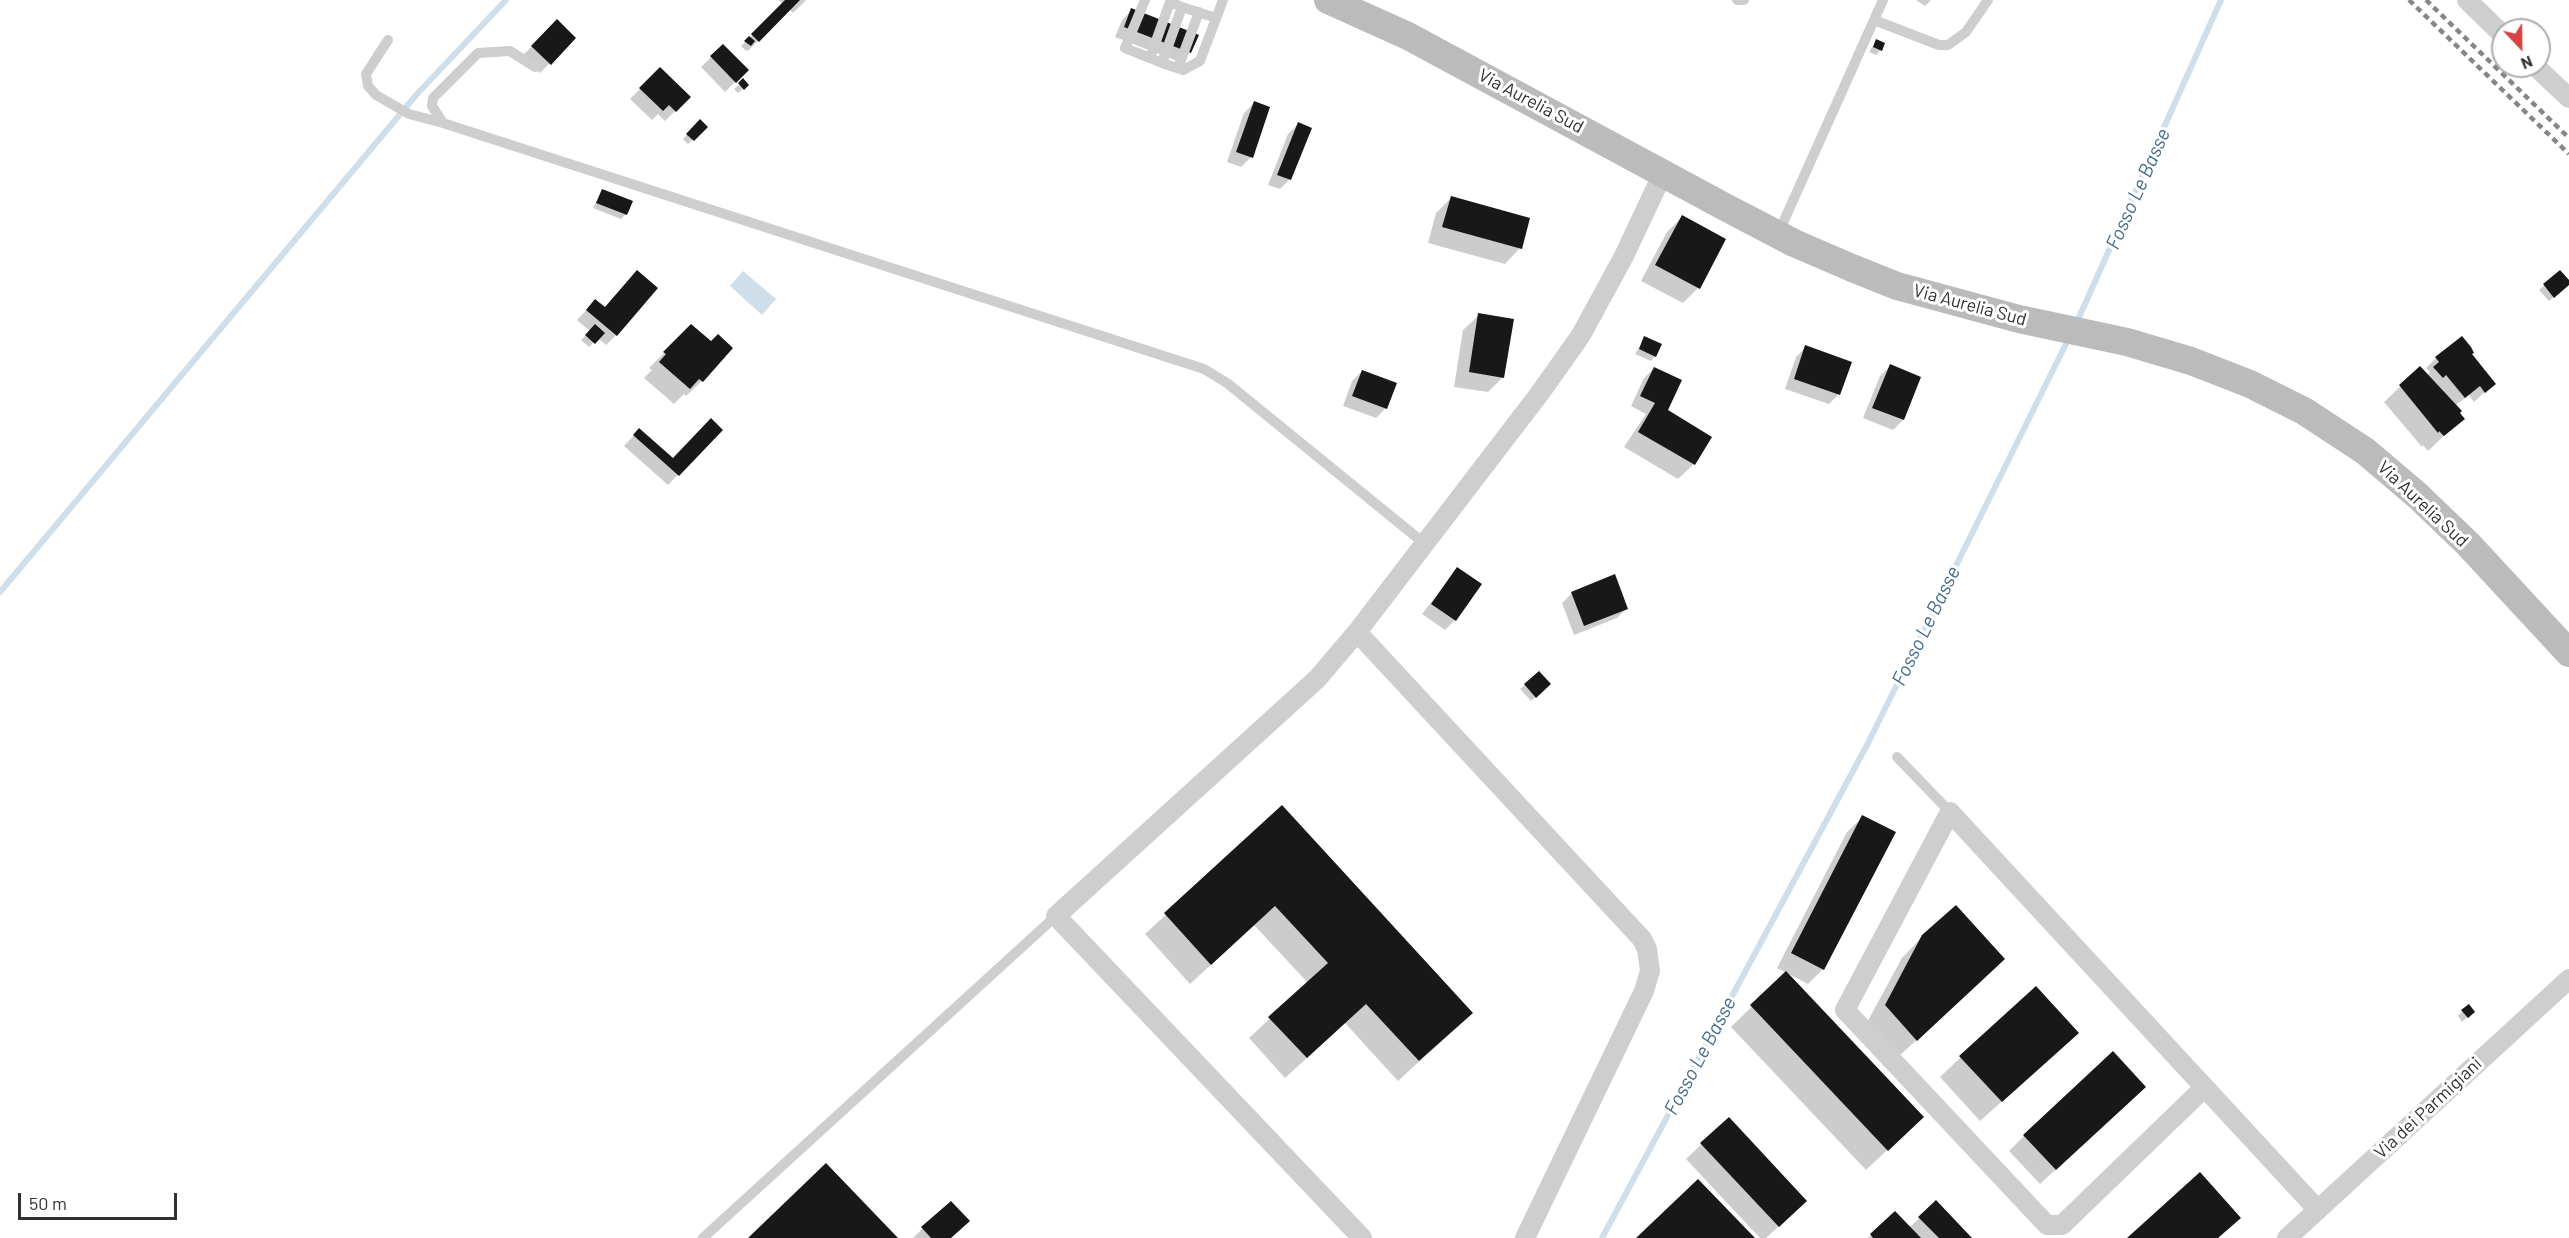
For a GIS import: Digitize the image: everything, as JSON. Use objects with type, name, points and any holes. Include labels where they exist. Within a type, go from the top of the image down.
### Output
[{"type":"main road","name":"Via Aurelia Sud","points":[[1340,2],[1778,234],[1897,286],[2019,318],[2127,342],[2191,361],[2250,384],[2304,411],[2365,451],[2418,496],[2468,544],[2569,653]]},
{"type":"street","points":[[2467,0],[2491,23]]},
{"type":"street","points":[[2548,78],[2569,98]]},
{"type":"street","points":[[1362,1238],[1056,916],[1317,678],[1357,632],[1581,335],[1624,256],[1664,173]]},
{"type":"street","points":[[1357,632],[1634,930],[1647,949],[1650,971],[1644,991],[1525,1238]]},
{"type":"street","points":[[2205,1088],[2062,1225],[2047,1225],[1845,1010],[1950,812],[2318,1210]]},
{"type":"street","name":"Via dei Parmigiani","points":[[2287,1238],[2569,979]]},
{"type":"lane","points":[[1145,0],[1125,48],[1178,68],[1192,67],[1200,61],[1223,0]]},
{"type":"lane","points":[[1737,0],[1744,0]]},
{"type":"lane","points":[[1778,234],[1883,0]]},
{"type":"lane","points":[[1874,20],[1939,45],[1948,45],[1965,32],[1988,0]]},
{"type":"lane","points":[[1150,58],[1167,1],[1216,18]]},
{"type":"lane","points":[[1162,63],[1182,7]]},
{"type":"lane","points":[[1178,68],[1199,12]]},
{"type":"lane","points":[[388,40],[366,74],[368,86],[376,95],[408,114],[443,123],[1204,369],[1227,383],[1425,544]]},
{"type":"lane","points":[[443,123],[432,106],[433,98],[478,53],[510,51],[535,67]]},
{"type":"lane","points":[[1897,757],[1950,812]]},
{"type":"lane","points":[[703,1238],[1056,916]]},
{"type":"water","points":[[743,271],[776,299],[762,315],[730,286]]},
{"type":"building","points":[[785,0],[800,0],[759,42],[751,34]]},
{"type":"building","points":[[1131,8],[1199,35],[1191,53],[1124,27]]},
{"type":"building","points":[[557,19],[576,38],[551,65],[531,46]]},
{"type":"building","points":[[749,36],[755,41],[751,46],[744,41]]},
{"type":"building","points":[[1876,39],[1885,43],[1882,51],[1873,47]]},
{"type":"building","points":[[723,44],[749,70],[736,83],[710,56]]},
{"type":"building","points":[[660,67],[691,97],[676,112],[669,105],[663,111],[639,88]]},
{"type":"building","points":[[743,78],[749,85],[744,90],[738,83]]},
{"type":"building","points":[[1254,101],[1270,107],[1253,158],[1236,152]]},
{"type":"building","points":[[700,119],[708,127],[694,141],[686,134]]},
{"type":"building","points":[[1298,122],[1312,128],[1291,180],[1277,175]]},
{"type":"building","points":[[602,189],[633,201],[627,215],[596,203]]},
{"type":"building","points":[[1451,196],[1530,218],[1522,249],[1442,227]]},
{"type":"building","points":[[1682,215],[1726,239],[1700,289],[1655,265]]},
{"type":"building","points":[[637,270],[658,288],[617,336],[586,310],[595,299],[605,307]]},
{"type":"building","points":[[2560,270],[2569,280],[2569,285],[2554,298],[2543,284]]},
{"type":"building","points":[[1478,313],[1514,319],[1504,378],[1469,372]]},
{"type":"building","points":[[595,324],[605,333],[595,344],[585,335]]},
{"type":"building","points":[[691,324],[711,341],[718,334],[733,348],[703,382],[699,379],[690,389],[659,362],[666,354],[663,352]]},
{"type":"building","points":[[1644,336],[1662,344],[1656,357],[1639,349]]},
{"type":"building","points":[[2462,336],[2471,347],[2474,353],[2472,354],[2496,384],[2485,393],[2480,386],[2465,398],[2446,375],[2443,378],[2433,367],[2439,362],[2435,357]]},
{"type":"building","points":[[1805,345],[1852,362],[1840,395],[1794,379]]},
{"type":"building","points":[[1890,364],[1921,377],[1904,420],[1872,408]]},
{"type":"building","points":[[2420,366],[2462,411],[2460,413],[2465,419],[2444,436],[2439,431],[2438,433],[2399,385]]},
{"type":"building","points":[[1654,367],[1682,380],[1668,410],[1712,437],[1695,465],[1638,432],[1655,403],[1640,396]]},
{"type":"building","points":[[1362,370],[1397,383],[1387,409],[1352,396]]},
{"type":"building","points":[[711,418],[723,430],[679,476],[633,435],[639,428],[673,458]]},
{"type":"building","points":[[1457,567],[1482,584],[1456,621],[1431,604]]},
{"type":"building","points":[[1615,574],[1628,609],[1584,626],[1571,592]]},
{"type":"building","points":[[1539,671],[1551,684],[1536,698],[1524,684]]},
{"type":"building","points":[[1282,805],[1473,1013],[1419,1061],[1366,1004],[1307,1058],[1268,1017],[1328,963],[1275,906],[1211,965],[1164,913]]},
{"type":"building","points":[[1862,815],[1896,832],[1824,970],[1791,953]]},
{"type":"building","points":[[1956,905],[2005,959],[1917,1041],[1885,1005],[1922,935]]},
{"type":"building","points":[[1786,971],[1924,1117],[1888,1151],[1750,1005]]},
{"type":"building","points":[[2036,986],[2079,1033],[2002,1102],[1959,1056]]},
{"type":"building","points":[[2469,1004],[2475,1012],[2468,1018],[2461,1010]]},
{"type":"building","points":[[2113,1051],[2146,1087],[2056,1170],[2023,1135]]},
{"type":"building","points":[[1729,1117],[1807,1201],[1779,1227],[1700,1143]]},
{"type":"building","points":[[826,1163],[898,1238],[748,1238]]},
{"type":"building","points":[[2200,1172],[2241,1218],[2218,1238],[2127,1238]]},
{"type":"building","points":[[1698,1179],[1755,1238],[1636,1238]]},
{"type":"building","points":[[1936,1200],[1972,1238],[1939,1238],[1918,1217]]},
{"type":"building","points":[[951,1201],[970,1221],[951,1238],[931,1238],[921,1227]]},
{"type":"building","points":[[1895,1211],[1921,1238],[1873,1238],[1870,1234]]},
{"type":"waterway","points":[[0,592],[417,94],[506,0]]},
{"type":"waterway","name":"Fosso Le Basse","points":[[2076,324],[2221,0]]},
{"type":"waterway","name":"Fosso Le Basse","points":[[1602,1238],[1867,745],[2069,338]]},
{"type":"railway","points":[[2409,0],[2569,154]]},
{"type":"railway","points":[[2426,0],[2569,138]]}]
